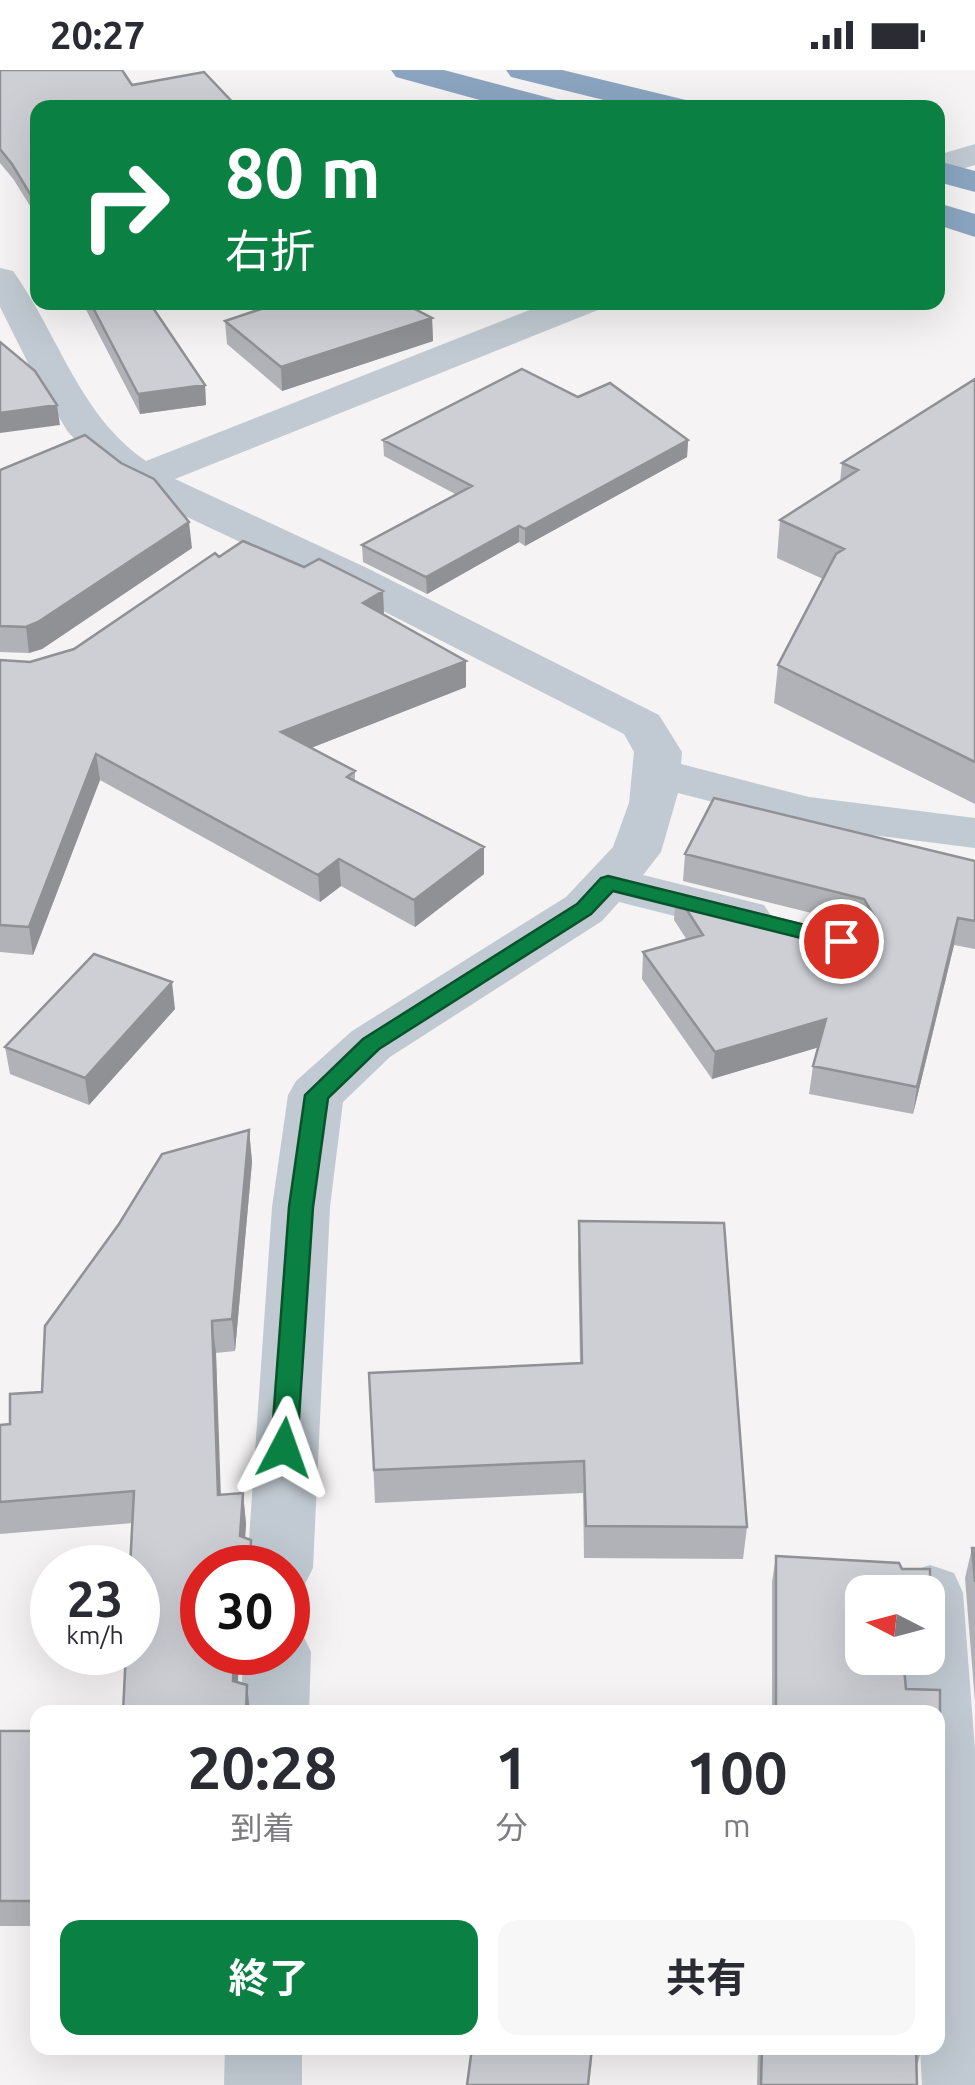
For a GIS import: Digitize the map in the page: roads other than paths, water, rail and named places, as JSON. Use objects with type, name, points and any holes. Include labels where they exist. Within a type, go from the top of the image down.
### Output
[{"type":"highway","points":[[407,70],[518,100]]},
{"type":"highway","points":[[522,70],[645,100]]},
{"type":"highway","points":[[945,171],[975,182]]},
{"type":"highway","points":[[945,216],[975,226]]},
{"type":"street","points":[[945,166],[975,154]]},
{"type":"street","points":[[0,279],[16,298],[14,329],[43,358],[96,442],[143,478],[417,608],[642,724],[658,752],[653,804],[636,852],[584,909],[371,1044],[316,1095],[301,1207],[281,1545]]},
{"type":"street","points":[[143,478],[565,310]]},
{"type":"street","points":[[205,563],[253,530]]},
{"type":"street","points":[[656,772],[809,812],[975,833]]},
{"type":"street","points":[[608,883],[783,926]]},
{"type":"street","points":[[275,1705],[276,1675]]},
{"type":"street","points":[[935,1675],[937,1705]]},
{"type":"street","points":[[945,1831],[961,2085]]},
{"type":"street","points":[[263,2085],[264,2055]]}]
